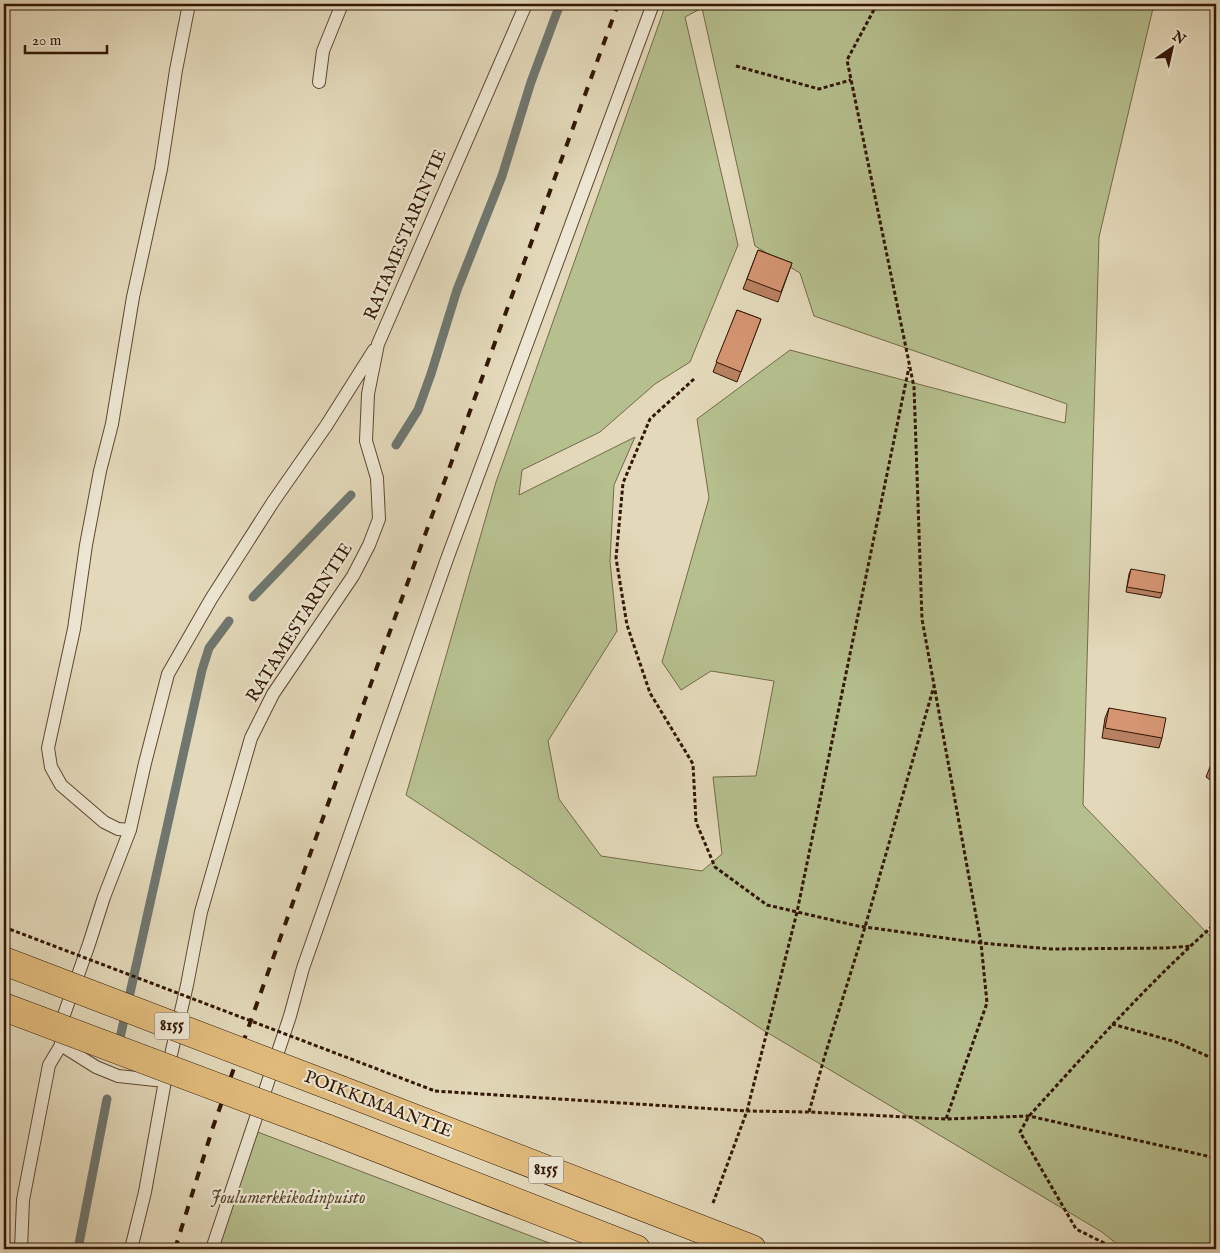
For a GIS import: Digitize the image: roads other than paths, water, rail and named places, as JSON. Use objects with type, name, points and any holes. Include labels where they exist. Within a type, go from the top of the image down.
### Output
[{"type":"main road","name":"POIKKIMAANTIE","points":[[4,961],[752,1249]]},
{"type":"main road","name":"8155","points":[[4,1007],[326,1128],[636,1249]]},
{"type":"lane","points":[[130,830],[118,829],[104,822],[61,785],[51,767],[48,748],[74,629],[86,545],[100,471],[112,424],[133,297],[161,169],[176,70],[189,4]]},
{"type":"lane","points":[[319,82],[323,50],[342,4]]},
{"type":"lane","name":"RATAMESTARINTIE","points":[[131,1249],[145,1192],[165,1081],[187,985],[201,912],[251,738],[273,694],[353,576],[369,545],[379,519],[377,478],[366,441],[368,394],[378,344],[526,4]]},
{"type":"lane","points":[[212,1249],[290,1016],[303,968],[447,558],[653,4]]},
{"type":"lane","points":[[21,1249],[23,1200],[49,1065],[61,1045],[60,1026],[104,897],[130,830],[168,674],[211,599],[378,344]]},
{"type":"lane","points":[[61,1045],[96,1067],[118,1076],[165,1081]]},
{"type":"waterway","points":[[396,445],[418,410],[457,290],[502,176],[531,82],[560,4]]},
{"type":"waterway","points":[[253,597],[351,495]]},
{"type":"waterway","points":[[118,1047],[202,670],[209,648],[229,621]]},
{"type":"waterway","points":[[78,1249],[107,1099]]},
{"type":"railway","points":[[175,1249],[213,1127],[365,700],[618,4]]},
{"type":"park label","name":"Joulumerkkikodinpuisto","points":[[288,1198]]}]
